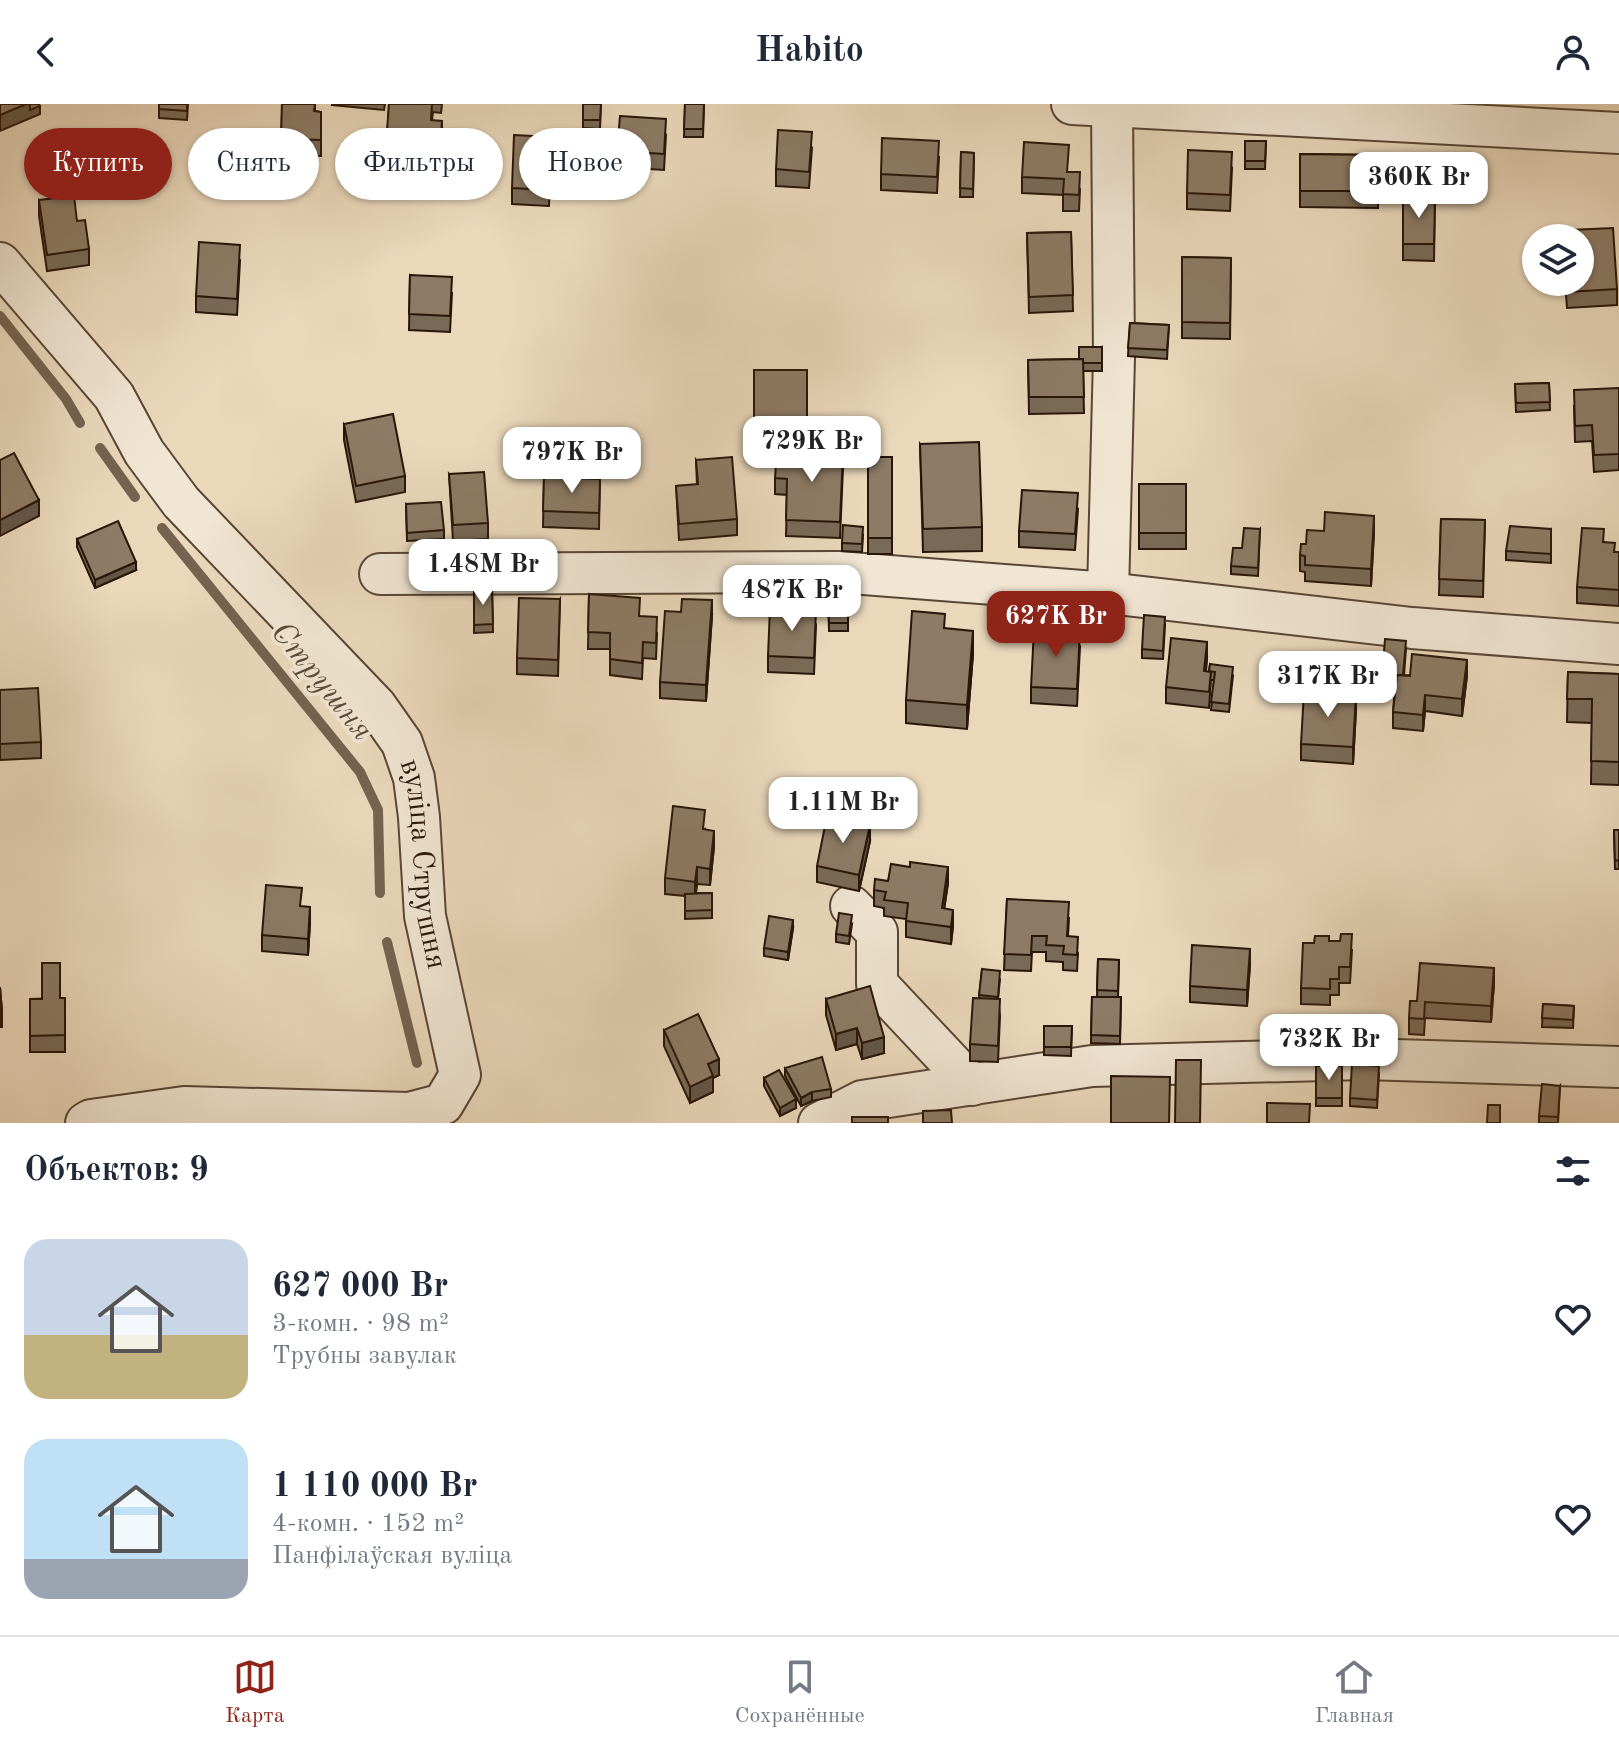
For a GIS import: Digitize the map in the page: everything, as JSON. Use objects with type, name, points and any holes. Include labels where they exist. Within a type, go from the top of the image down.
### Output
[{"type":"street","points":[[1072,104],[1619,133]]},
{"type":"street","points":[[1108,593],[1114,357],[1112,107]]},
{"type":"street","name":"вуліца Струшня","points":[[0,263],[114,396],[144,452],[181,502],[376,706],[402,743],[414,778],[425,916],[460,1075],[443,1104],[409,1113],[184,1107],[86,1123]]},
{"type":"street","points":[[380,574],[838,572],[1108,593],[1412,628],[1619,644]]},
{"type":"street","points":[[851,906],[877,932],[877,984],[972,1085]]},
{"type":"street","points":[[819,1123],[862,1101],[1092,1066],[1364,1059],[1619,1067]]},
{"type":"building","points":[[0,104],[26,104],[0,115]]},
{"type":"building","points":[[159,104],[187,104],[187,111],[159,109]]},
{"type":"building","points":[[282,104],[315,104],[314,111],[321,112],[321,140],[319,128],[281,128]]},
{"type":"building","points":[[389,104],[432,104],[431,120],[442,121],[442,128],[387,128]]},
{"type":"building","points":[[583,104],[601,104],[600,120],[583,120]]},
{"type":"building","points":[[685,104],[704,104],[703,129],[684,129]]},
{"type":"building","points":[[620,116],[666,119],[664,154],[651,153],[651,128],[619,128]]},
{"type":"building","points":[[778,130],[812,132],[809,172],[776,169]]},
{"type":"building","points":[[514,135],[519,135],[519,188],[512,188]]},
{"type":"building","points":[[882,138],[939,141],[937,177],[881,174]]},
{"type":"building","points":[[1245,141],[1266,141],[1265,161],[1245,161]]},
{"type":"building","points":[[1024,142],[1069,145],[1067,172],[1080,172],[1079,195],[1063,194],[1064,179],[1022,177]]},
{"type":"building","points":[[1188,150],[1232,152],[1230,195],[1187,193]]},
{"type":"building","points":[[961,152],[974,153],[973,189],[960,188]]},
{"type":"building","points":[[1300,154],[1378,155],[1378,191],[1300,191]]},
{"type":"building","points":[[1403,197],[1435,197],[1434,244],[1403,244]]},
{"type":"building","points":[[39,200],[74,200],[77,221],[85,220],[89,249],[47,255]]},
{"type":"building","points":[[1613,228],[1617,289],[1594,290],[1594,229]]},
{"type":"building","points":[[1071,232],[1073,295],[1029,297],[1027,233]]},
{"type":"building","points":[[199,242],[240,245],[237,299],[196,296]]},
{"type":"building","points":[[1182,257],[1231,258],[1230,323],[1182,322]]},
{"type":"building","points":[[410,275],[452,277],[450,316],[409,314]]},
{"type":"building","points":[[1130,323],[1169,325],[1167,350],[1128,348]]},
{"type":"building","points":[[1079,347],[1102,347],[1102,363],[1083,363],[1083,359],[1079,359]]},
{"type":"building","points":[[1083,359],[1084,397],[1029,397],[1028,360]]},
{"type":"building","points":[[754,370],[807,370],[807,431],[754,431]]},
{"type":"building","points":[[1549,383],[1550,402],[1516,403],[1515,384]]},
{"type":"building","points":[[1619,388],[1619,454],[1594,455],[1592,425],[1575,426],[1574,390]]},
{"type":"building","points":[[393,414],[405,476],[356,486],[344,424]]},
{"type":"building","points":[[979,442],[982,527],[923,529],[920,444]]},
{"type":"building","points":[[777,449],[843,452],[840,522],[786,520],[787,479],[775,478]]},
{"type":"building","points":[[14,453],[39,500],[0,520],[0,460]]},
{"type":"building","points":[[732,457],[737,519],[679,524],[676,486],[698,484],[696,460]]},
{"type":"building","points":[[868,457],[892,457],[892,538],[868,538]]},
{"type":"building","points":[[484,472],[488,523],[453,525],[449,474]]},
{"type":"building","points":[[544,477],[600,479],[599,513],[543,511]]},
{"type":"building","points":[[1139,484],[1186,484],[1186,533],[1139,533]]},
{"type":"building","points":[[1022,490],[1078,493],[1075,534],[1019,531]]},
{"type":"building","points":[[441,502],[444,530],[407,533],[406,504]]},
{"type":"building","points":[[1325,512],[1374,516],[1371,569],[1305,565],[1305,556],[1300,555],[1301,544],[1306,544],[1307,530],[1324,531]]},
{"type":"building","points":[[1441,519],[1485,520],[1483,581],[1439,579]]},
{"type":"building","points":[[118,521],[136,562],[95,580],[77,539]]},
{"type":"building","points":[[843,525],[863,527],[862,544],[842,543]]},
{"type":"building","points":[[1510,526],[1551,529],[1551,554],[1506,551]]},
{"type":"building","points":[[1244,528],[1260,529],[1258,568],[1231,566],[1233,548],[1242,548]]},
{"type":"building","points":[[1582,528],[1604,529],[1603,542],[1615,543],[1614,552],[1619,552],[1619,590],[1577,587]]},
{"type":"building","points":[[474,589],[492,590],[493,624],[474,625]]},
{"type":"building","points":[[828,591],[848,591],[848,623],[829,623]]},
{"type":"building","points":[[589,594],[640,598],[639,616],[657,617],[656,643],[643,642],[642,663],[610,659],[610,633],[588,632]]},
{"type":"building","points":[[519,598],[560,599],[558,660],[517,658]]},
{"type":"building","points":[[682,599],[712,600],[706,685],[660,682],[665,611],[681,612]]},
{"type":"building","points":[[770,608],[816,609],[814,658],[768,656]]},
{"type":"building","points":[[912,611],[945,614],[944,628],[973,631],[967,705],[906,700]]},
{"type":"building","points":[[1144,615],[1165,617],[1163,651],[1142,649]]},
{"type":"building","points":[[1034,629],[1080,631],[1077,689],[1031,687]]},
{"type":"building","points":[[1171,638],[1207,642],[1204,671],[1211,672],[1209,692],[1166,687]]},
{"type":"building","points":[[1385,639],[1406,641],[1403,675],[1396,678],[1382,677]]},
{"type":"building","points":[[1412,654],[1467,660],[1462,699],[1425,695],[1423,715],[1393,712],[1397,675],[1410,676]]},
{"type":"building","points":[[1210,664],[1233,667],[1229,704],[1211,702],[1215,672],[1209,671]]},
{"type":"building","points":[[1568,672],[1619,674],[1619,762],[1591,761],[1592,699],[1567,699]]},
{"type":"building","points":[[38,688],[41,742],[0,744],[0,690]]},
{"type":"building","points":[[1304,691],[1356,694],[1353,747],[1301,744]]},
{"type":"building","points":[[673,806],[705,810],[703,829],[714,831],[710,869],[697,867],[695,882],[665,878]]},
{"type":"building","points":[[827,816],[870,825],[859,875],[817,866]]},
{"type":"building","points":[[1614,830],[1619,830],[1619,860],[1615,861]]},
{"type":"building","points":[[910,862],[948,867],[942,908],[953,910],[951,927],[906,921],[908,903],[884,900],[886,892],[874,890],[875,879],[888,881],[891,864],[910,867]]},
{"type":"building","points":[[266,885],[302,888],[300,906],[310,907],[308,939],[262,935]]},
{"type":"building","points":[[712,893],[712,910],[685,911],[685,894]]},
{"type":"building","points":[[1007,899],[1069,902],[1067,936],[1078,937],[1077,955],[1063,954],[1064,946],[1046,945],[1047,936],[1032,936],[1031,955],[1004,954]]},
{"type":"building","points":[[839,913],[852,915],[849,936],[836,934]]},
{"type":"building","points":[[769,916],[793,920],[788,952],[764,948]]},
{"type":"building","points":[[1341,934],[1352,934],[1350,967],[1339,967],[1339,979],[1330,979],[1330,989],[1301,988],[1303,943],[1314,943],[1315,936],[1329,936],[1329,941],[1340,941]]},
{"type":"building","points":[[1192,945],[1250,949],[1247,990],[1190,986]]},
{"type":"building","points":[[1098,959],[1119,960],[1118,991],[1097,990]]},
{"type":"building","points":[[42,963],[60,963],[60,998],[65,998],[65,1035],[30,1036],[30,999],[42,999]]},
{"type":"building","points":[[1420,963],[1494,968],[1491,1006],[1425,1002],[1424,1019],[1409,1018],[1410,1001],[1417,1001]]},
{"type":"building","points":[[982,969],[1000,971],[998,997],[979,995]]},
{"type":"building","points":[[870,986],[884,1037],[862,1043],[857,1028],[836,1034],[826,999]]},
{"type":"building","points":[[1092,997],[1121,997],[1120,1036],[1091,1035]]},
{"type":"building","points":[[973,998],[1000,999],[998,1046],[970,1044]]},
{"type":"building","points":[[1543,1004],[1574,1006],[1573,1020],[1542,1018]]},
{"type":"building","points":[[698,1014],[719,1059],[708,1064],[713,1076],[690,1087],[664,1030]]},
{"type":"building","points":[[1044,1026],[1072,1026],[1071,1047],[1044,1047]]},
{"type":"building","points":[[822,1057],[831,1089],[812,1092],[801,1098],[785,1068]]},
{"type":"building","points":[[1176,1060],[1201,1060],[1200,1123],[1175,1123]]},
{"type":"building","points":[[1352,1064],[1379,1066],[1377,1100],[1350,1098]]},
{"type":"building","points":[[1316,1066],[1342,1066],[1342,1098],[1316,1098]]},
{"type":"building","points":[[779,1070],[796,1099],[780,1108],[764,1078]]},
{"type":"building","points":[[1111,1076],[1170,1077],[1169,1123],[1111,1123]]},
{"type":"building","points":[[1542,1084],[1560,1086],[1558,1117],[1539,1116]]},
{"type":"building","points":[[1267,1103],[1310,1104],[1309,1123],[1267,1123]]},
{"type":"building","points":[[1488,1105],[1500,1105],[1500,1123],[1487,1123]]},
{"type":"building","points":[[951,1110],[952,1123],[923,1123],[923,1111]]},
{"type":"building","points":[[852,1117],[888,1117],[888,1123],[852,1123]]},
{"type":"waterway","name":"Струшня","points":[[0,316],[66,399],[80,423]]},
{"type":"waterway","name":"Струшня","points":[[100,448],[135,497]]},
{"type":"waterway","name":"Струшня","points":[[162,528],[360,772],[378,810],[380,893]]},
{"type":"waterway","name":"Струшня","points":[[387,942],[417,1063]]}]
